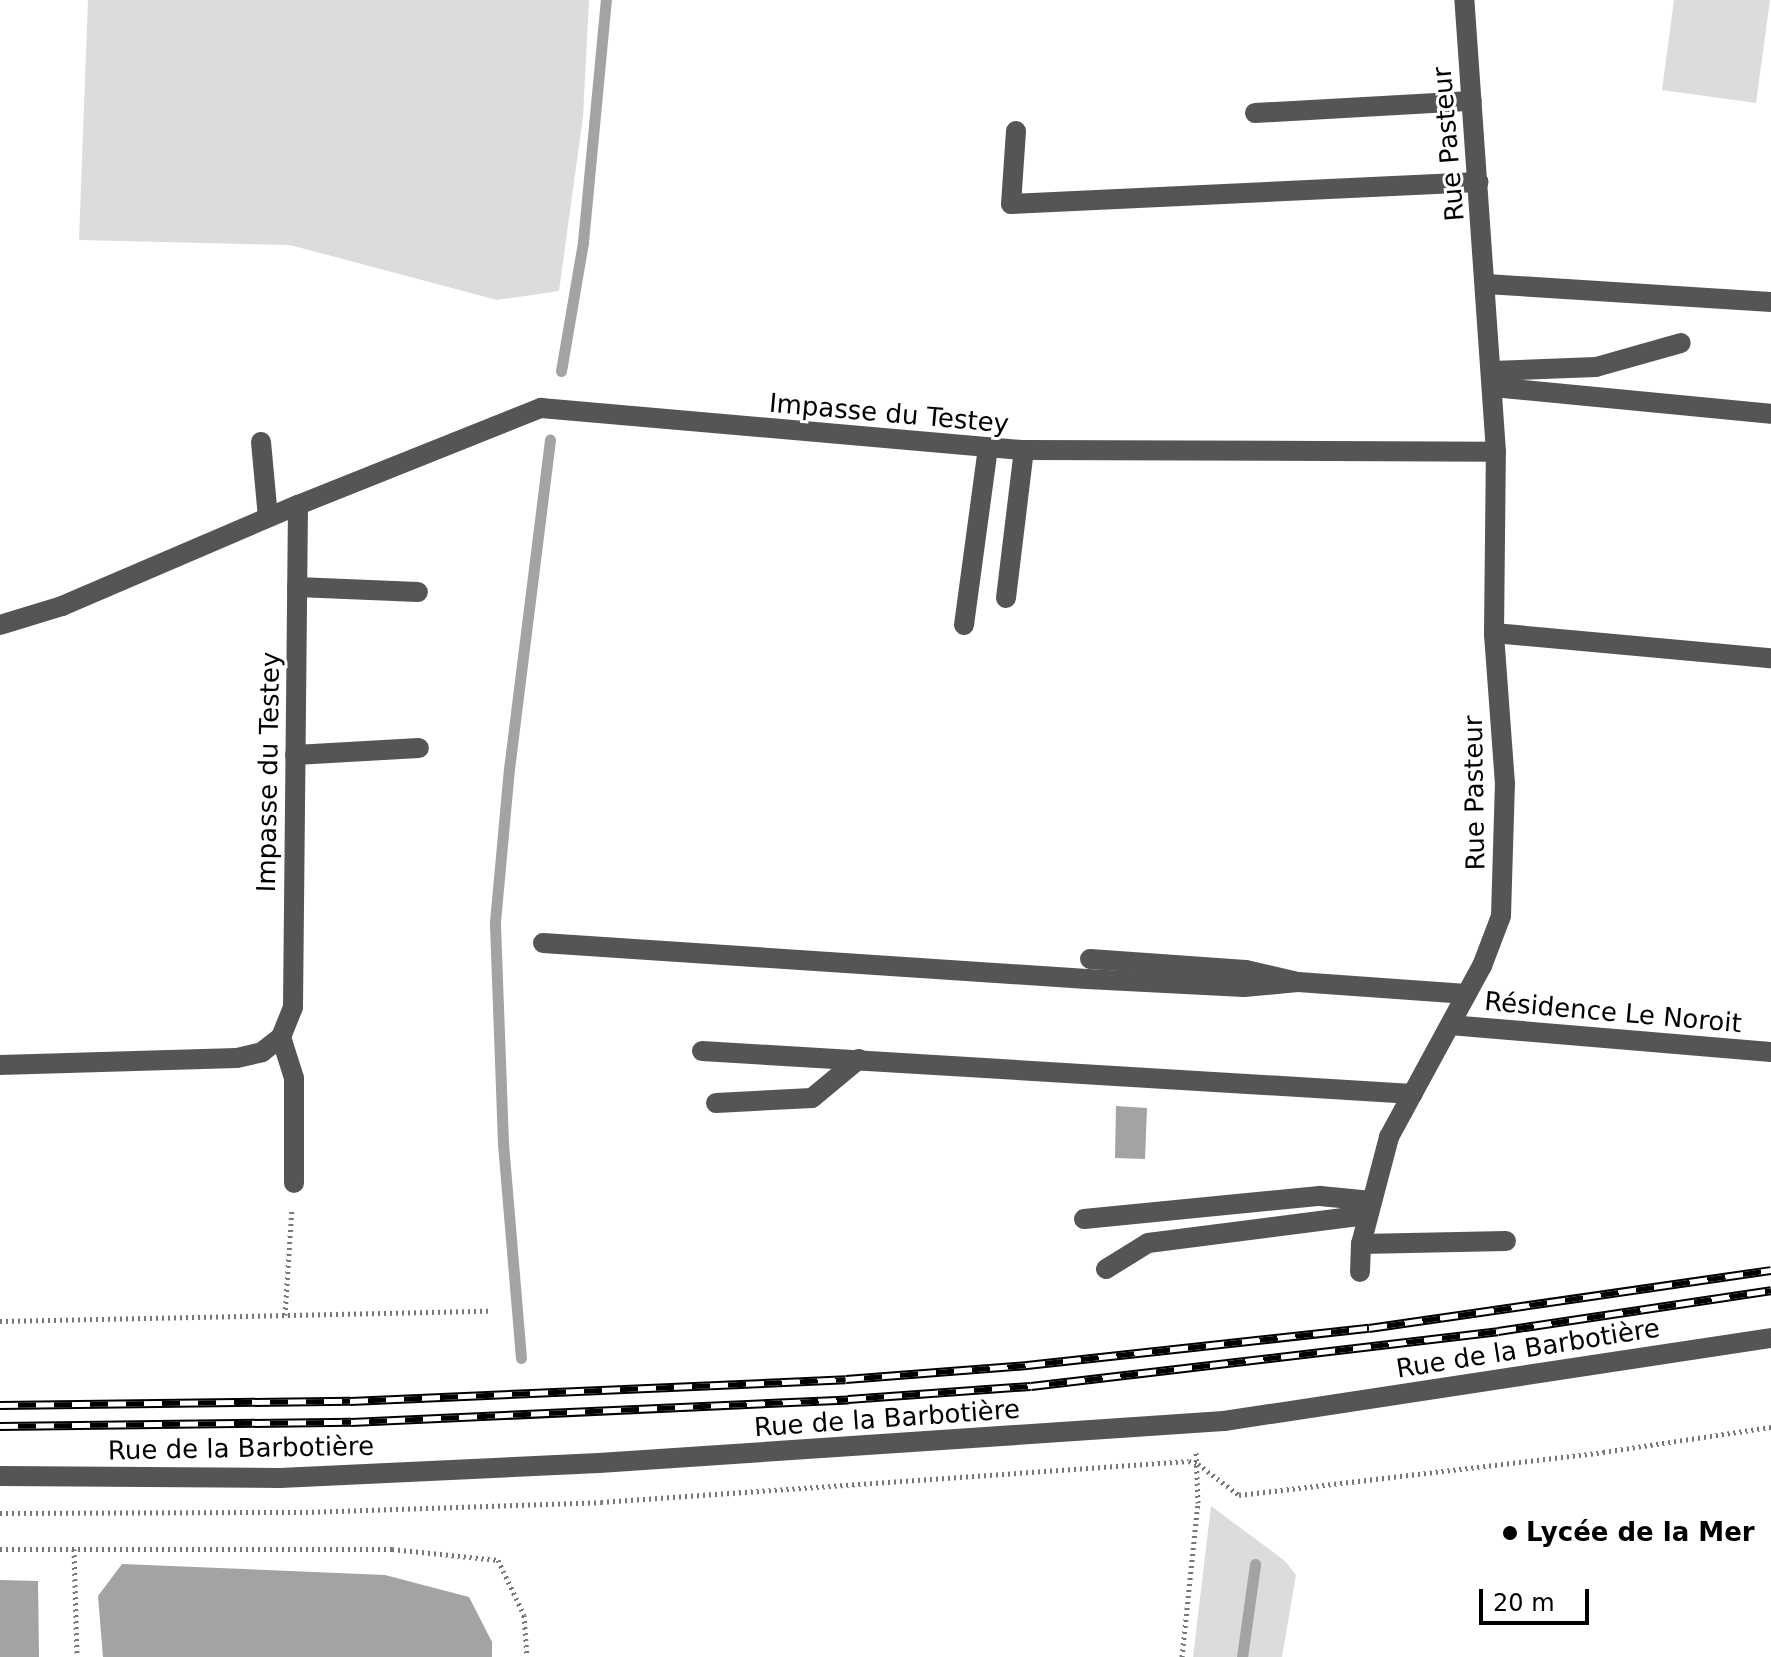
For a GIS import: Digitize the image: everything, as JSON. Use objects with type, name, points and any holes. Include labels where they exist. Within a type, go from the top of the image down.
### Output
[{"type":"street","name":"Rue Pasteur","points":[[1360,1272],[1361,1244],[1389,1137],[1467,994],[1501,916],[1505,784],[1494,633],[1496,452],[1464,0]]},
{"type":"street","points":[[1255,113],[1472,101]]},
{"type":"street","points":[[1016,131],[1011,204],[1478,182]]},
{"type":"street","points":[[1486,284],[1771,302]]},
{"type":"street","points":[[1492,379],[1596,367],[1681,343]]},
{"type":"street","points":[[1492,379],[1771,414]]},
{"type":"street","name":"Impasse du Testey","points":[[0,625],[62,606],[268,517],[541,408],[1024,450],[1496,452]]},
{"type":"street","points":[[261,442],[268,517]]},
{"type":"street","points":[[964,625],[988,448]]},
{"type":"street","points":[[1006,598],[1024,450]]},
{"type":"street","name":"Impasse du Testey","points":[[281,1037],[293,1007],[298,505]]},
{"type":"street","points":[[297,587],[418,592]]},
{"type":"street","points":[[1494,633],[1771,658]]},
{"type":"street","points":[[295,755],[419,748]]},
{"type":"street","points":[[543,943],[1118,981],[1244,987],[1298,982]]},
{"type":"street","points":[[1090,959],[1246,970],[1298,982],[1467,994]]},
{"type":"street","name":"Résidence Le Noroit","points":[[1450,1025],[1771,1052]]},
{"type":"street","points":[[0,1065],[237,1058],[262,1052],[281,1037],[294,1078],[294,1183]]},
{"type":"street","points":[[702,1051],[1413,1094]]},
{"type":"street","points":[[716,1103],[812,1098],[859,1059]]},
{"type":"street","points":[[1084,1219],[1320,1196],[1370,1208]]},
{"type":"street","points":[[1106,1269],[1148,1243],[1370,1208]]},
{"type":"street","points":[[1361,1244],[1506,1241]]},
{"type":"street","name":"Rue de la Barbotière","points":[[0,1476],[296,1478],[599,1463],[1224,1421],[1771,1338]]},
{"type":"path","points":[[285,1315],[294,1183]]},
{"type":"path","points":[[0,1321],[488,1311]]},
{"type":"path","points":[[0,1513],[306,1512],[601,1502],[1189,1461],[1198,1464],[1239,1495],[1619,1450],[1771,1427]]},
{"type":"path","points":[[1182,1657],[1198,1503],[1198,1464]]},
{"type":"path","points":[[0,1549],[392,1549],[498,1560],[524,1615],[527,1657]]},
{"type":"path","points":[[74,1549],[77,1657]]},
{"type":"shaded area","points":[[88,0],[589,0],[583,117],[559,291],[497,300],[290,245],[79,240]]},
{"type":"shaded area","points":[[1674,0],[1770,0],[1756,103],[1662,90]]},
{"type":"shaded area","points":[[1116,1106],[1147,1108],[1145,1159],[1115,1158]]},
{"type":"shaded area","points":[[1211,1506],[1285,1561],[1296,1575],[1282,1657],[1193,1657]]},
{"type":"shaded area","points":[[122,1564],[385,1575],[469,1597],[492,1642],[492,1657],[103,1657],[98,1596]]},
{"type":"shaded area","points":[[0,1580],[38,1581],[39,1657],[0,1657]]},
{"type":"waterway","points":[[561,371],[583,242],[606,0]]},
{"type":"waterway","points":[[521,1358],[503,1143],[495,922],[509,769],[550,440]]},
{"type":"waterway","points":[[1242,1657],[1255,1564]]},
{"type":"railway","points":[[0,1405],[350,1401],[846,1379],[1027,1365],[1369,1328],[1771,1270]]},
{"type":"railway","points":[[0,1426],[351,1422],[848,1399],[1031,1386],[1498,1331],[1771,1290]]},
{"type":"place","name":"Lycée de la Mer","points":[[1510,1533]]}]
